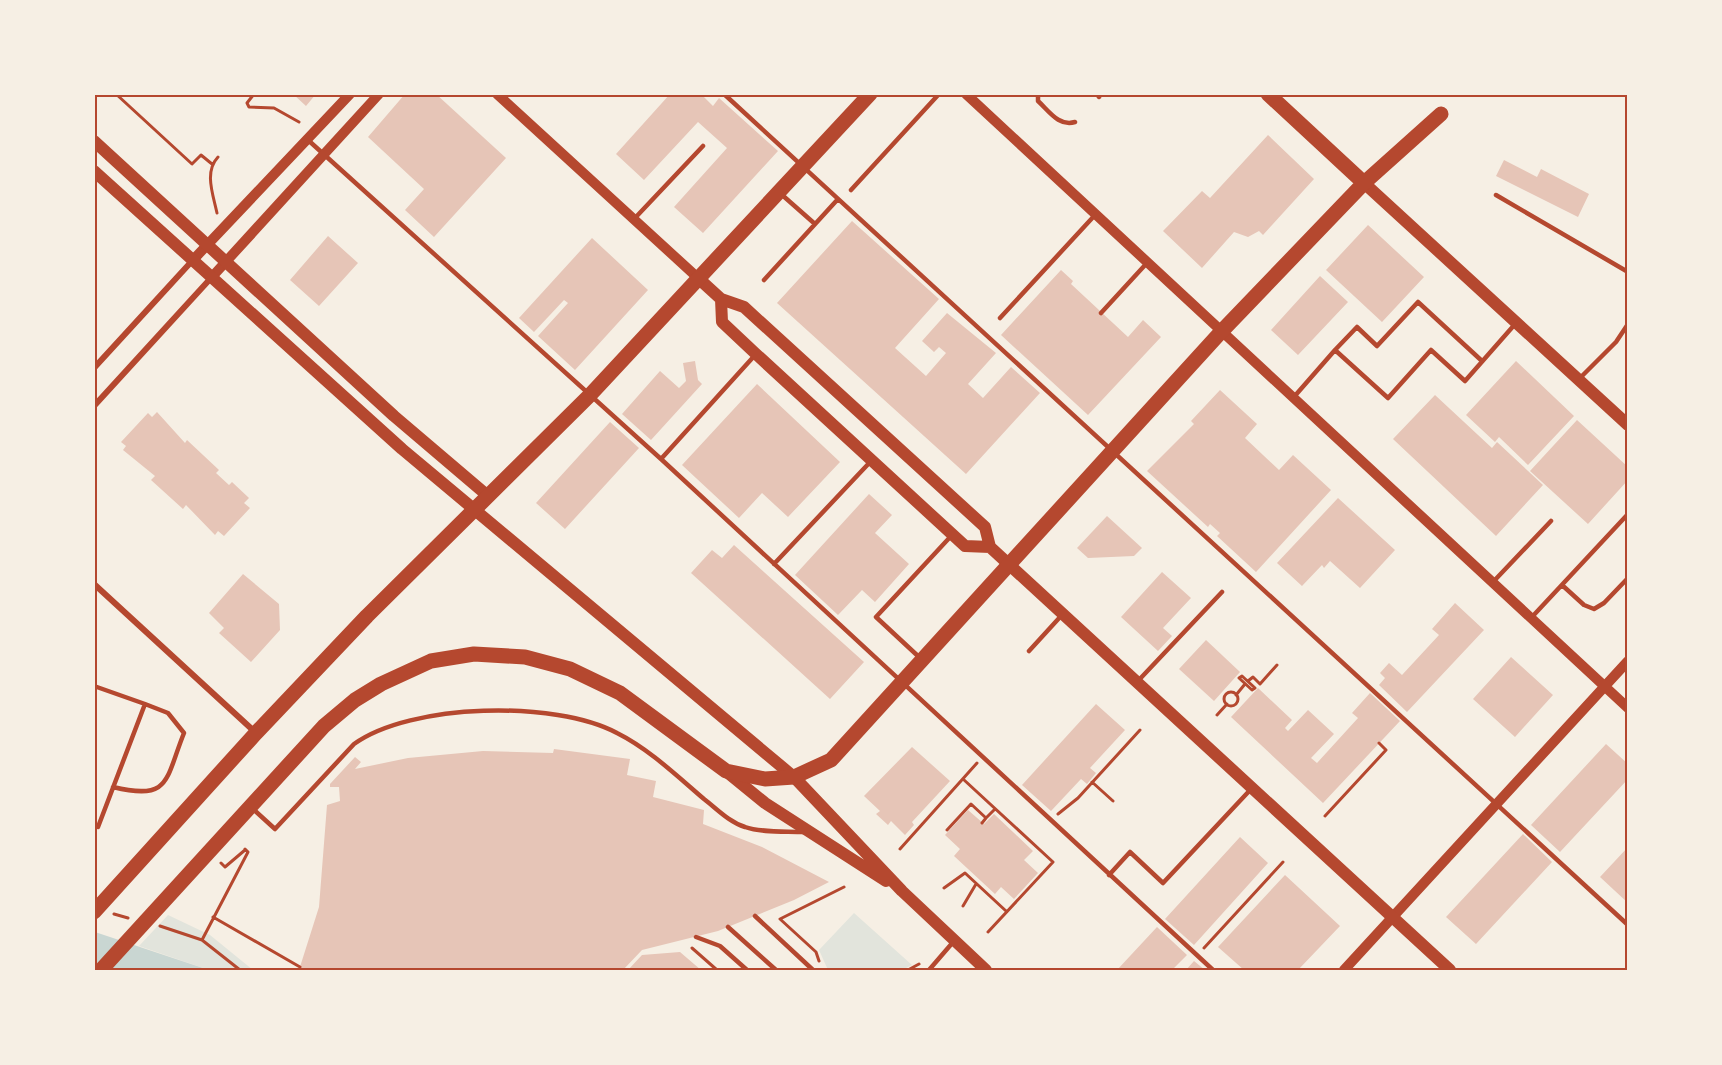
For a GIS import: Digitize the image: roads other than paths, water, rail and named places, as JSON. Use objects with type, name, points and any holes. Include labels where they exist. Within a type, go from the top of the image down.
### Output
[{"type":"main road","points":[[100,912],[135,868],[256,733],[367,616],[590,395],[870,94]]},
{"type":"main road","points":[[1268,94],[1628,424]]},
{"type":"main road","points":[[726,771],[765,779],[794,777],[831,760],[1220,333],[1364,183],[1441,114]]},
{"type":"main road","points":[[94,141],[394,416],[488,496]]},
{"type":"main road","points":[[94,171],[371,422],[794,777],[903,891],[986,970]]},
{"type":"main road","points":[[698,278],[721,299],[744,307],[986,526],[990,547],[1450,970]]},
{"type":"main road","points":[[721,299],[722,322],[952,535],[965,546],[990,547]]},
{"type":"main road","points":[[101,970],[324,726],[355,700],[381,684],[431,661],[474,654],[545,661],[591,677],[620,693],[726,771],[765,803],[903,891]]},
{"type":"street","points":[[94,368],[350,94]]},
{"type":"street","points":[[94,406],[379,94]]},
{"type":"street","points":[[497,94],[698,278]]},
{"type":"street","points":[[966,94],[1220,333],[1628,708]]},
{"type":"street","points":[[95,585],[256,733]]},
{"type":"street","points":[[1344,970],[1628,661]]},
{"type":"lane","points":[[724,94],[1628,925]]},
{"type":"lane","points":[[851,190],[939,94]]},
{"type":"lane","points":[[1038,95],[1038,101],[1060,122],[1067,125],[1075,122]]},
{"type":"lane","points":[[308,140],[661,459],[1213,970]]},
{"type":"lane","points":[[634,220],[703,146]]},
{"type":"lane","points":[[780,192],[815,225]]},
{"type":"lane","points":[[1496,195],[1628,272]]},
{"type":"lane","points":[[764,280],[838,199]]},
{"type":"lane","points":[[1000,318],[1095,215]]},
{"type":"lane","points":[[1101,313],[1146,264]]},
{"type":"lane","points":[[1292,398],[1357,327],[1377,346],[1418,302],[1482,361]]},
{"type":"lane","points":[[1335,350],[1388,398],[1431,350],[1465,381],[1516,323]]},
{"type":"lane","points":[[1578,380],[1616,342],[1628,324]]},
{"type":"lane","points":[[661,459],[756,354]]},
{"type":"lane","points":[[774,564],[872,460]]},
{"type":"lane","points":[[1531,618],[1628,514]]},
{"type":"lane","points":[[1493,583],[1551,521]]},
{"type":"lane","points":[[921,659],[876,617],[952,535]]},
{"type":"lane","points":[[1562,585],[1584,605],[1594,609],[1604,603],[1628,578]]},
{"type":"lane","points":[[1136,682],[1222,592]]},
{"type":"lane","points":[[1029,651],[1063,614]]},
{"type":"lane","points":[[94,686],[168,713],[184,733],[164,782],[153,792],[139,794],[113,787]]},
{"type":"lane","points":[[98,827],[145,704]]},
{"type":"lane","points":[[251,807],[275,828],[354,744],[364,737],[436,713],[511,710],[595,723],[619,733],[657,760],[731,820],[746,828],[810,832]]},
{"type":"lane","points":[[1109,875],[1130,852],[1163,883],[1252,788]]},
{"type":"lane","points":[[755,916],[813,970]]},
{"type":"lane","points":[[728,927],[776,970]]},
{"type":"lane","points":[[696,937],[720,946],[747,970]]},
{"type":"lane","points":[[929,970],[954,941]]}]
